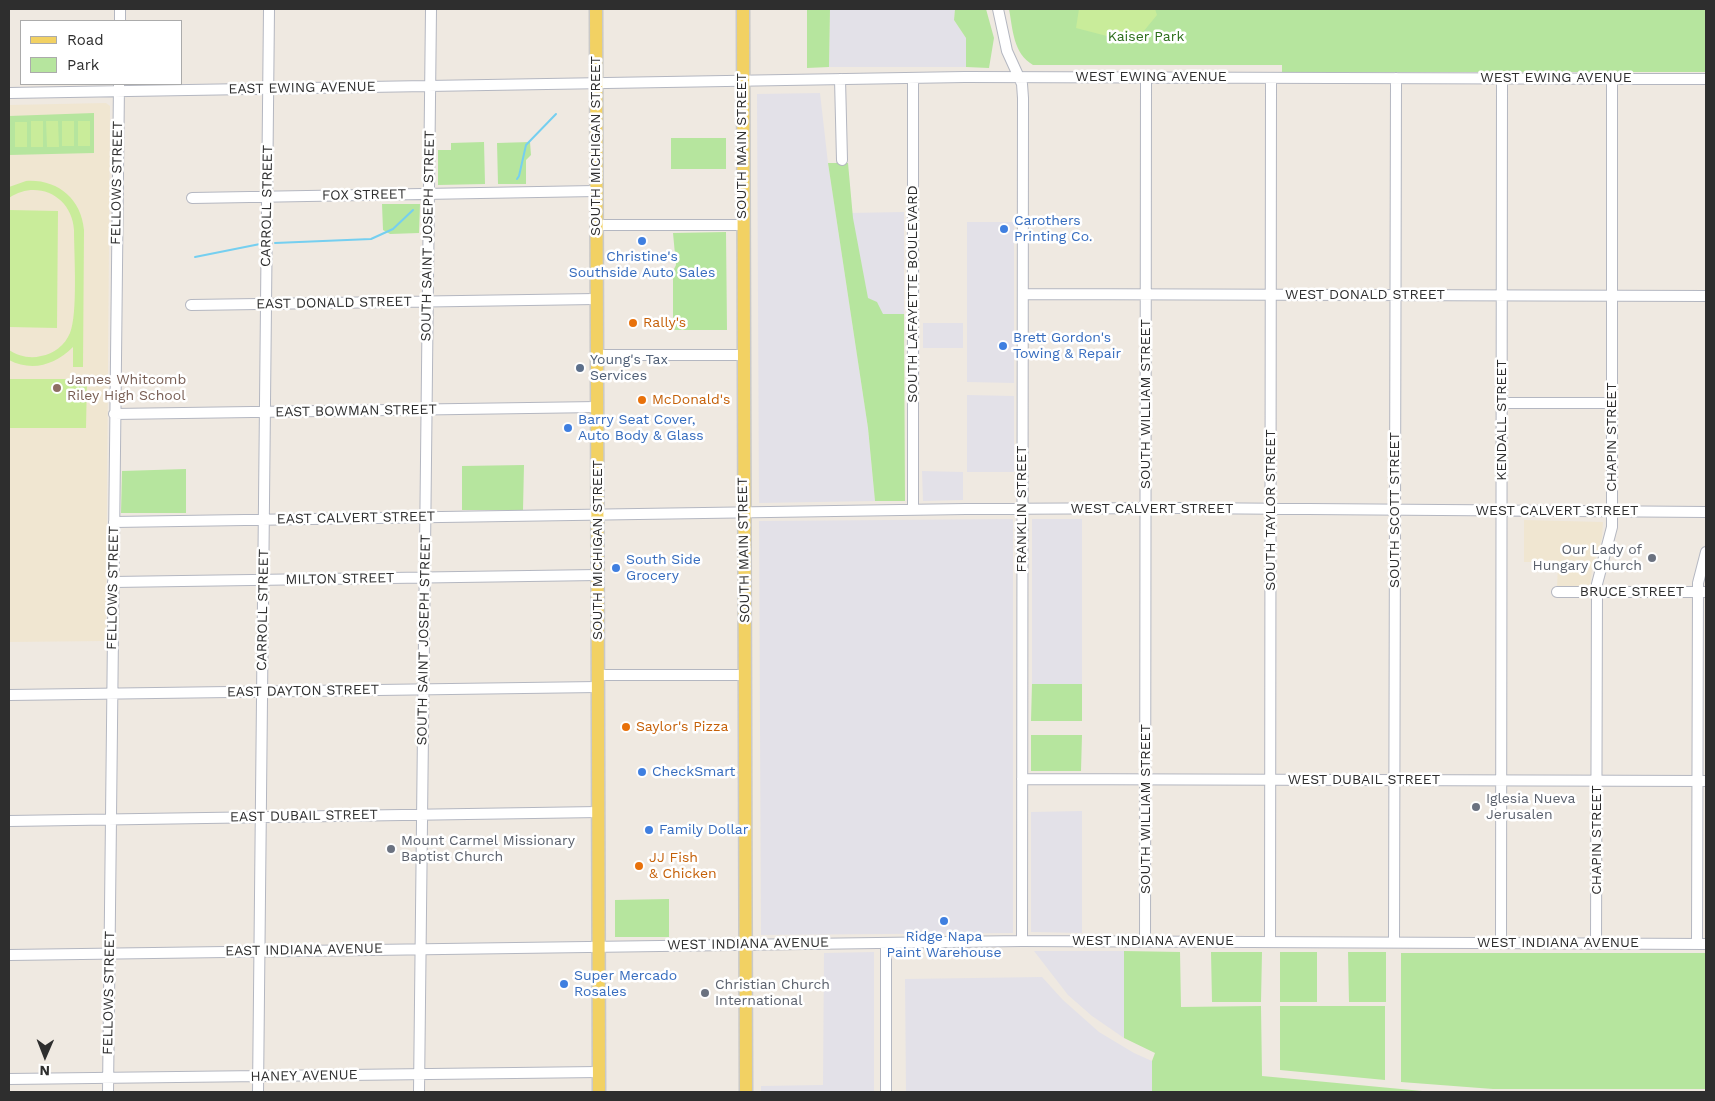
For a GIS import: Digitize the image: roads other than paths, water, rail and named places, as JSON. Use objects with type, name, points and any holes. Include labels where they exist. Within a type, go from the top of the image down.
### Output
[{"type":"main road","name":"SOUTH MICHIGAN STREET","points":[[596,9],[600,1092]]},
{"type":"main road","name":"SOUTH MAIN STREET","points":[[742,9],[746,1092]]},
{"type":"street","name":"CARROLL STREET","points":[[258,1092],[269,9]]},
{"type":"street","name":"SOUTH SAINT JOSEPH STREET","points":[[419,1092],[431,9]]},
{"type":"street","name":"FRANKLIN STREET","points":[[998,9],[1007,51],[1022,84],[1023,98],[1022,941]]},
{"type":"street","name":"WEST EWING AVENUE","points":[[596,84],[1018,77],[1706,79]]},
{"type":"street","name":"SOUTH WILLIAM STREET","points":[[1145,941],[1146,77]]},
{"type":"street","name":"SOUTH LAFAYETTE BOULEVARD","points":[[913,78],[913,510]]},
{"type":"street","name":"SOUTH TAYLOR STREET","points":[[1270,78],[1270,942]]},
{"type":"street","name":"SOUTH SCOTT STREET","points":[[1394,942],[1396,780],[1396,78]]},
{"type":"street","name":"KENDALL STREET","points":[[1501,942],[1502,78]]},
{"type":"street","name":"CHAPIN STREET","points":[[1596,943],[1597,592],[1600,568],[1610,536],[1612,512],[1612,78]]},
{"type":"street","points":[[840,79],[842,160]]},
{"type":"street","name":"EAST EWING AVENUE","points":[[9,93],[118,88],[596,84]]},
{"type":"street","name":"FELLOWS STREET","points":[[108,1092],[118,88]]},
{"type":"street","name":"FOX STREET","points":[[192,198],[596,191]]},
{"type":"street","points":[[596,225],[743,225]]},
{"type":"street","name":"WEST DONALD STREET","points":[[1023,294],[1706,296]]},
{"type":"street","name":"EAST DONALD STREET","points":[[191,305],[596,299]]},
{"type":"street","points":[[597,355],[743,355]]},
{"type":"street","points":[[1502,403],[1612,404]]},
{"type":"street","name":"EAST BOWMAN STREET","points":[[114,414],[598,407]]},
{"type":"street","name":"WEST CALVERT STREET","points":[[597,515],[1022,509],[1706,512]]},
{"type":"street","name":"EAST CALVERT STREET","points":[[114,522],[597,515]]},
{"type":"street","points":[[1702,944],[1702,592],[1699,574],[1706,552]]},
{"type":"street","name":"MILTON STREET","points":[[113,582],[598,575]]},
{"type":"street","name":"BRUCE STREET","points":[[1557,592],[1702,592]]},
{"type":"street","name":"EAST DAYTON STREET","points":[[9,695],[424,689],[745,674]]},
{"type":"street","name":"WEST DUBAIL STREET","points":[[1022,779],[1702,781]]},
{"type":"street","name":"EAST DUBAIL STREET","points":[[9,821],[599,812]]},
{"type":"street","name":"WEST INDIANA AVENUE","points":[[599,946],[1022,941],[1702,944]]},
{"type":"street","points":[[886,943],[886,1092]]},
{"type":"street","name":"EAST INDIANA AVENUE","points":[[9,955],[599,946]]},
{"type":"street","name":"HANEY AVENUE","points":[[9,1080],[599,1072]]},
{"type":"waterway","points":[[517,179],[526,145],[556,114]]},
{"type":"waterway","points":[[275,243],[371,239],[393,229],[413,210]]},
{"type":"waterway","points":[[195,257],[260,244]]},
{"type":"place","name":"Carothers Printing Co.","points":[[1004,229]]},
{"type":"place","name":"Christine's Southside Auto Sales","points":[[642,241]]},
{"type":"place","name":"Rally's","points":[[633,323]]},
{"type":"place","name":"Brett Gordon's Towing & Repair","points":[[1003,346]]},
{"type":"place","name":"Young's Tax Services","points":[[580,368]]},
{"type":"place","name":"James Whitcomb Riley High School","points":[[57,388]]},
{"type":"place","name":"McDonald's","points":[[642,400]]},
{"type":"place","name":"Barry Seat Cover, Auto Body & Glass","points":[[568,428]]},
{"type":"place","name":"Our Lady of Hungary Church","points":[[1652,558]]},
{"type":"place","name":"South Side Grocery","points":[[616,568]]},
{"type":"place","name":"Saylor's Pizza","points":[[626,727]]},
{"type":"place","name":"CheckSmart","points":[[642,772]]},
{"type":"place","name":"Iglesia Nueva Jerusalen","points":[[1476,807]]},
{"type":"place","name":"Family Dollar","points":[[649,830]]},
{"type":"place","name":"Mount Carmel Missionary Baptist Church","points":[[391,849]]},
{"type":"place","name":"JJ Fish & Chicken","points":[[639,866]]},
{"type":"place","name":"Ridge Napa Paint Warehouse","points":[[944,921]]},
{"type":"place","name":"Super Mercado Rosales","points":[[564,984]]},
{"type":"place","name":"Christian Church International","points":[[705,993]]},
{"type":"park label","name":"Kaiser Park","points":[[1146,37]]}]
